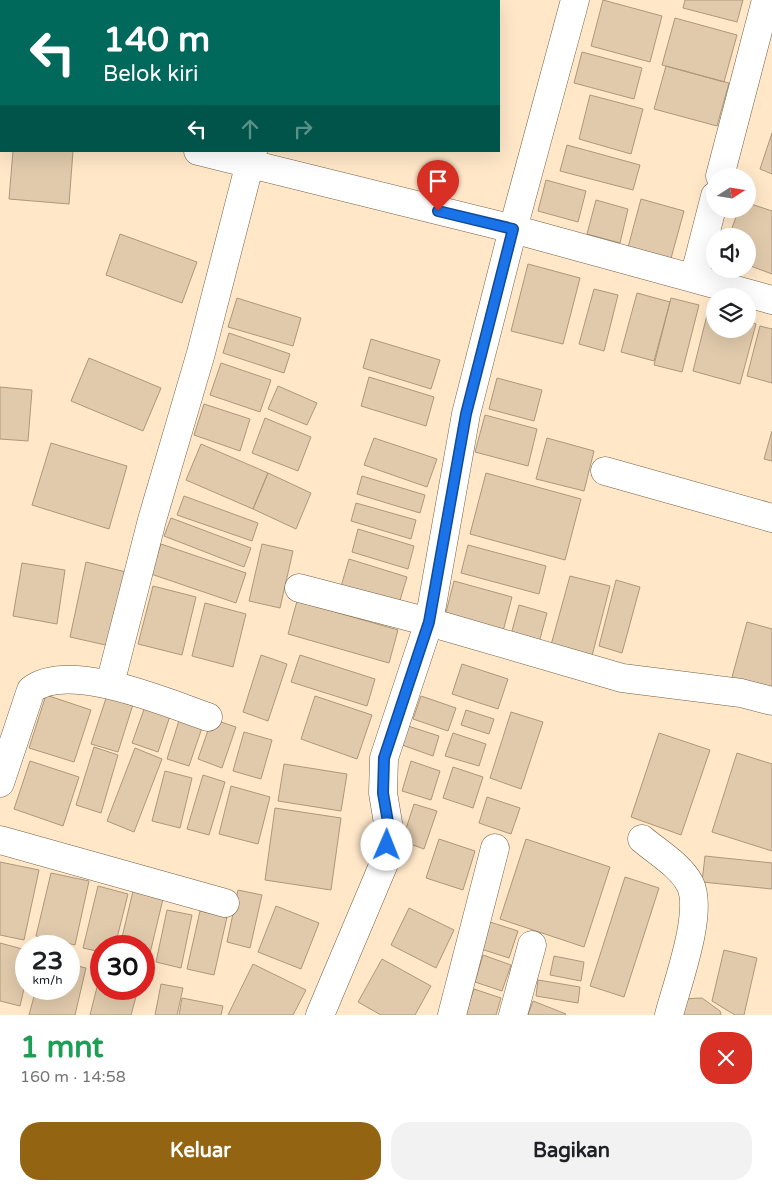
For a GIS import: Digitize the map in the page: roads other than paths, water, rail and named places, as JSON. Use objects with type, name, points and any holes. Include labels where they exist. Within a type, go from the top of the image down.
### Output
[{"type":"street","points":[[320,1015],[385,861],[389,828],[383,793],[384,758],[429,622],[466,414],[513,229],[575,0]]},
{"type":"street","points":[[722,168],[766,0]]},
{"type":"street","points":[[206,152],[251,158],[772,300]]},
{"type":"street","points":[[110,684],[152,520],[201,353],[251,158]]},
{"type":"street","points":[[694,278],[709,218]]},
{"type":"street","points":[[605,472],[772,518]]},
{"type":"street","points":[[299,588],[429,622],[622,678],[741,693],[772,701]]},
{"type":"street","points":[[0,783],[31,690],[46,682],[110,684],[208,717]]},
{"type":"street","points":[[642,839],[679,870],[690,884],[694,901],[693,926],[669,1015]]},
{"type":"street","points":[[0,840],[225,903]]},
{"type":"street","points":[[452,1015],[495,848]]},
{"type":"street","points":[[513,1015],[532,945]]}]
